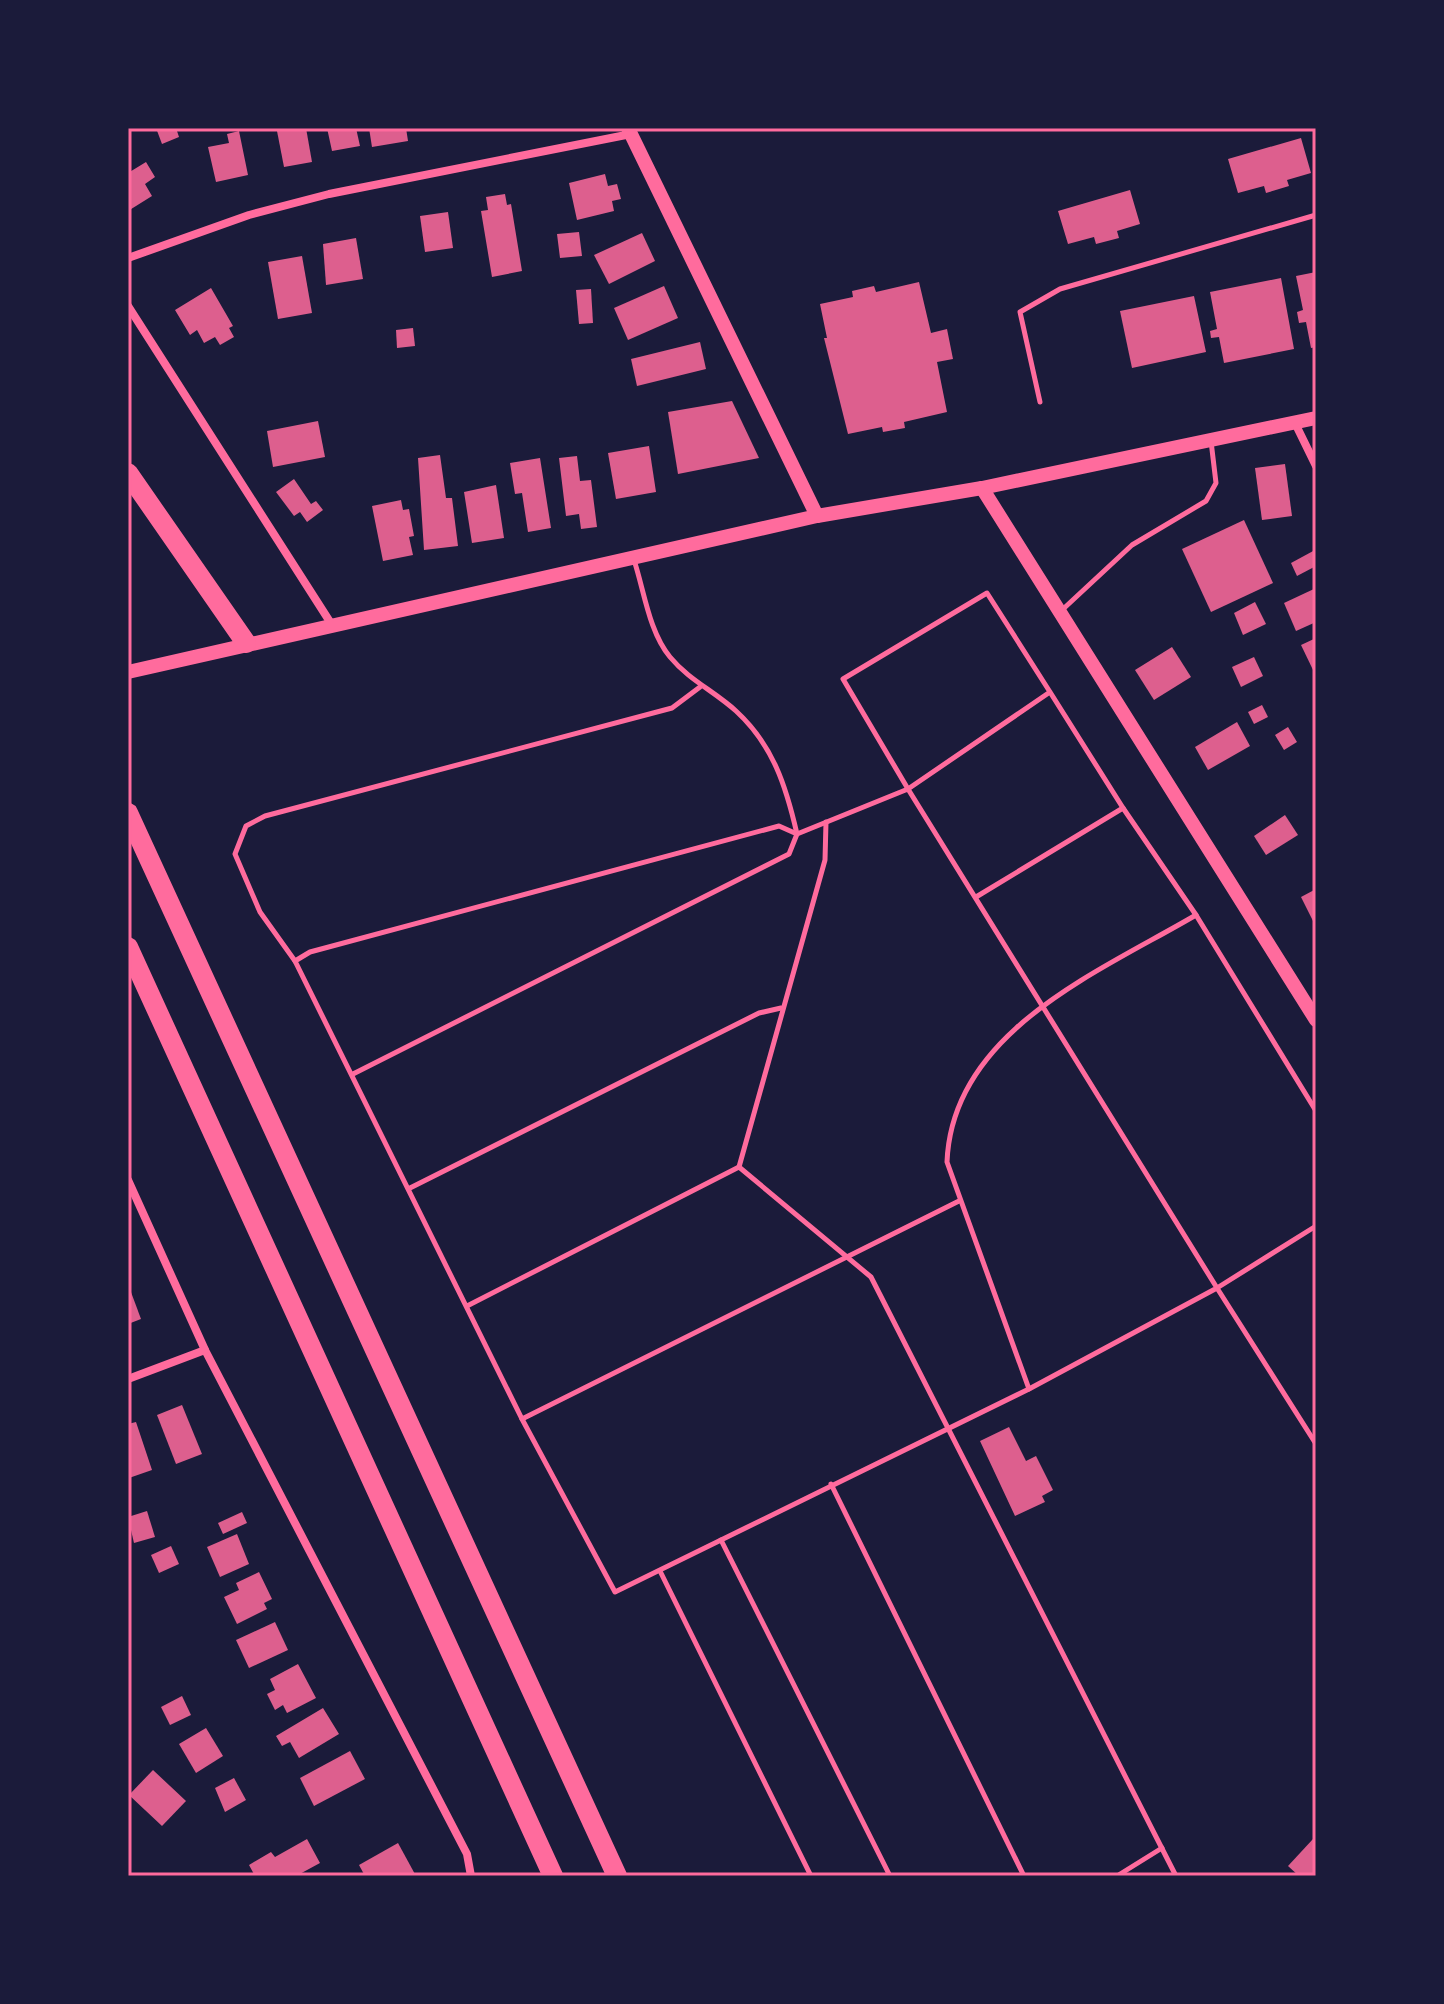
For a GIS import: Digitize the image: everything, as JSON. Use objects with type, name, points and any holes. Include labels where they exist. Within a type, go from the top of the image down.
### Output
[{"type":"highway","points":[[128,473],[246,643]]},
{"type":"highway","points":[[128,813],[617,1876]]},
{"type":"highway","points":[[128,947],[553,1876]]},
{"type":"main road","points":[[630,131],[817,516]]},
{"type":"main road","points":[[128,672],[817,516],[982,488],[1316,418]]},
{"type":"main road","points":[[982,488],[1316,1020]]},
{"type":"street","points":[[128,258],[249,215],[329,194],[630,131]]},
{"type":"street","points":[[128,306],[332,625]]},
{"type":"street","points":[[1295,423],[1316,466]]},
{"type":"street","points":[[128,1180],[205,1350],[467,1854],[471,1876]]},
{"type":"street","points":[[128,1379],[205,1350]]},
{"type":"lane","points":[[1040,402],[1020,312],[1060,289],[1316,215]]},
{"type":"lane","points":[[1060,612],[1132,545],[1206,501],[1216,483],[1211,440]]},
{"type":"lane","points":[[353,1074],[789,854],[797,834],[782,771],[735,710],[700,687],[668,655],[634,559]]},
{"type":"lane","points":[[1316,1111],[1196,915],[1123,808],[987,593],[843,679],[908,789],[1316,1444]]},
{"type":"lane","points":[[700,687],[672,708],[265,816],[246,826],[235,854],[260,912],[295,961],[522,1419],[615,1592],[1029,1389],[1217,1288],[1316,1226]]},
{"type":"lane","points":[[295,961],[310,952],[779,826],[797,834],[908,789],[1050,692]]},
{"type":"lane","points":[[976,897],[1123,808]]},
{"type":"lane","points":[[467,1306],[739,1167],[781,1008],[825,860],[826,822]]},
{"type":"lane","points":[[1029,1389],[959,1201],[947,1162],[948,1134],[984,1063],[1005,1037],[1043,1006],[1196,915]]},
{"type":"lane","points":[[410,1188],[759,1013],[781,1008]]},
{"type":"lane","points":[[739,1167],[871,1277],[1176,1876]]},
{"type":"lane","points":[[522,1419],[959,1201]]},
{"type":"lane","points":[[831,1484],[1024,1876]]},
{"type":"lane","points":[[721,1540],[890,1876]]},
{"type":"lane","points":[[660,1571],[811,1876]]},
{"type":"lane","points":[[1117,1876],[1162,1848]]},
{"type":"building","points":[[156,128],[176,128],[179,137],[162,144]]},
{"type":"building","points":[[306,128],[312,162],[284,167],[277,131]]},
{"type":"building","points":[[327,128],[356,128],[360,146],[332,151]]},
{"type":"building","points":[[369,128],[406,128],[408,141],[372,147]]},
{"type":"building","points":[[239,131],[248,175],[216,182],[208,147],[229,143],[227,134]]},
{"type":"building","points":[[1301,138],[1311,173],[1287,180],[1289,186],[1266,193],[1264,186],[1238,193],[1228,159]]},
{"type":"building","points":[[146,162],[155,177],[145,184],[152,196],[128,211],[128,173]]},
{"type":"building","points":[[605,174],[608,186],[617,184],[621,199],[612,201],[614,211],[577,220],[569,183]]},
{"type":"building","points":[[1130,190],[1140,224],[1117,231],[1119,238],[1096,244],[1094,237],[1068,244],[1058,211]]},
{"type":"building","points":[[505,194],[507,205],[511,204],[522,271],[492,277],[481,211],[488,210],[486,197]]},
{"type":"building","points":[[448,212],[453,248],[425,252],[420,216]]},
{"type":"building","points":[[579,232],[582,256],[560,258],[557,234]]},
{"type":"building","points":[[642,233],[655,261],[609,284],[594,255]]},
{"type":"building","points":[[356,238],[363,279],[326,285],[323,244]]},
{"type":"building","points":[[302,256],[312,313],[278,319],[268,262]]},
{"type":"building","points":[[1316,272],[1316,347],[1311,348],[1306,322],[1299,323],[1297,312],[1303,310],[1296,276]]},
{"type":"building","points":[[1281,278],[1294,349],[1224,363],[1219,337],[1211,338],[1210,331],[1217,329],[1210,292]]},
{"type":"building","points":[[919,282],[931,333],[947,329],[953,359],[937,362],[947,412],[904,422],[905,428],[883,432],[882,427],[848,434],[824,338],[827,338],[820,304],[853,297],[852,291],[874,286],[876,292]]},
{"type":"building","points":[[664,286],[678,318],[628,340],[614,308]]},
{"type":"building","points":[[211,288],[233,326],[229,328],[234,337],[220,345],[215,337],[204,343],[197,330],[190,335],[175,310]]},
{"type":"building","points":[[591,289],[593,323],[579,324],[576,290]]},
{"type":"building","points":[[1194,296],[1206,352],[1132,368],[1120,311]]},
{"type":"building","points":[[413,328],[415,346],[397,348],[396,330]]},
{"type":"building","points":[[700,342],[706,369],[637,386],[631,359]]},
{"type":"building","points":[[732,401],[759,458],[678,474],[668,412]]},
{"type":"building","points":[[318,421],[325,457],[273,467],[267,431]]},
{"type":"building","points":[[649,446],[656,492],[616,499],[608,453]]},
{"type":"building","points":[[440,455],[446,498],[452,498],[458,546],[424,550],[418,458]]},
{"type":"building","points":[[577,456],[580,481],[591,480],[597,527],[581,529],[579,514],[566,516],[559,458]]},
{"type":"building","points":[[540,458],[551,528],[528,532],[522,493],[515,494],[510,463]]},
{"type":"building","points":[[1285,464],[1292,516],[1262,520],[1255,468]]},
{"type":"building","points":[[294,479],[311,504],[316,501],[323,510],[307,522],[300,512],[294,516],[276,492]]},
{"type":"building","points":[[496,485],[504,538],[472,543],[464,492]]},
{"type":"building","points":[[401,500],[403,510],[409,509],[414,536],[409,537],[413,555],[383,561],[372,506]]},
{"type":"building","points":[[1244,520],[1273,583],[1211,612],[1182,549]]},
{"type":"building","points":[[1315,550],[1316,566],[1297,576],[1291,563]]},
{"type":"building","points":[[1316,588],[1316,622],[1296,631],[1284,603]]},
{"type":"building","points":[[1255,602],[1266,624],[1243,635],[1234,613]]},
{"type":"building","points":[[1316,638],[1316,671],[1314,672],[1301,645]]},
{"type":"building","points":[[1172,647],[1191,677],[1154,700],[1135,670]]},
{"type":"building","points":[[1254,657],[1263,676],[1241,687],[1232,667]]},
{"type":"building","points":[[1262,705],[1268,717],[1254,724],[1248,712]]},
{"type":"building","points":[[1237,722],[1250,746],[1208,770],[1195,747]]},
{"type":"building","points":[[1288,727],[1297,742],[1284,750],[1275,735]]},
{"type":"building","points":[[1285,815],[1298,835],[1266,855],[1254,836]]},
{"type":"building","points":[[1316,889],[1316,927],[1301,897]]},
{"type":"building","points":[[128,1284],[141,1319],[128,1324]]},
{"type":"building","points":[[182,1405],[202,1454],[176,1464],[157,1415]]},
{"type":"building","points":[[136,1422],[152,1470],[129,1478],[128,1424]]},
{"type":"building","points":[[1009,1427],[1026,1461],[1036,1456],[1053,1490],[1042,1496],[1045,1502],[1015,1516],[980,1441]]},
{"type":"building","points":[[147,1511],[155,1537],[134,1543],[128,1517]]},
{"type":"building","points":[[242,1512],[247,1523],[223,1534],[218,1523]]},
{"type":"building","points":[[237,1534],[249,1564],[220,1577],[207,1547]]},
{"type":"building","points":[[171,1546],[179,1564],[159,1573],[151,1555]]},
{"type":"building","points":[[259,1572],[272,1599],[264,1603],[267,1609],[237,1624],[224,1597],[239,1590],[236,1583]]},
{"type":"building","points":[[275,1622],[288,1650],[249,1668],[236,1640]]},
{"type":"building","points":[[298,1664],[316,1698],[287,1713],[283,1705],[275,1710],[267,1694],[275,1690],[270,1679]]},
{"type":"building","points":[[182,1696],[191,1715],[170,1725],[161,1707]]},
{"type":"building","points":[[323,1708],[339,1734],[299,1758],[290,1742],[282,1746],[276,1736]]},
{"type":"building","points":[[206,1728],[223,1756],[196,1773],[179,1744]]},
{"type":"building","points":[[350,1751],[365,1779],[314,1806],[300,1778]]},
{"type":"building","points":[[153,1770],[186,1801],[162,1826],[129,1795]]},
{"type":"building","points":[[234,1778],[246,1800],[225,1812],[215,1788]]},
{"type":"building","points":[[307,1839],[320,1863],[296,1876],[255,1876],[249,1865],[271,1852],[275,1857]]},
{"type":"building","points":[[1313,1839],[1316,1876],[1299,1876],[1288,1866]]},
{"type":"building","points":[[398,1843],[416,1876],[365,1876],[359,1865]]}]
